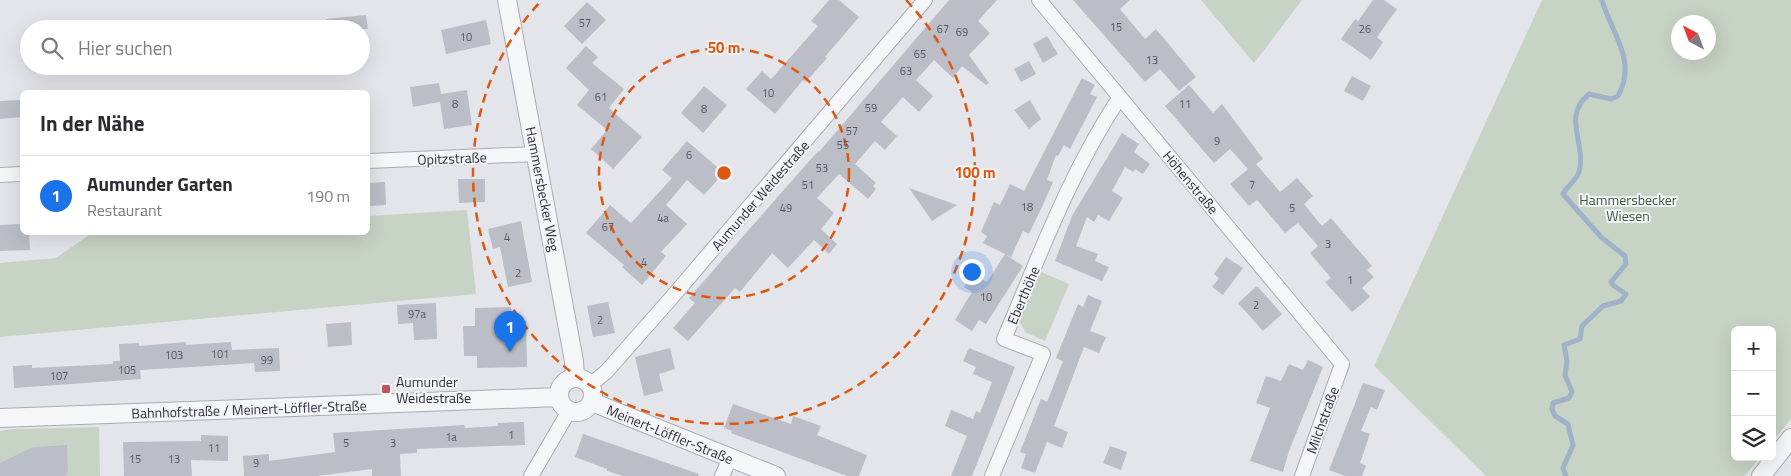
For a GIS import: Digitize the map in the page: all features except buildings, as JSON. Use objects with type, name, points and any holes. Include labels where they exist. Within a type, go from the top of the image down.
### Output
[{"type":"street","name":"Hammersbecker Weg","points":[[507,0],[574,361],[585,388]]},
{"type":"street","name":"Aumunder Weidestraße","points":[[585,388],[606,372],[673,296],[925,0]]},
{"type":"street","name":"Höhenstraße","points":[[1039,0],[1342,364]]},
{"type":"street","name":"Eberthöhe","points":[[992,476],[1043,354],[1004,339],[1078,169],[1102,124],[1120,97]]},
{"type":"street","name":"Opitzstraße","points":[[370,161],[536,154]]},
{"type":"street","points":[[0,175],[20,174]]},
{"type":"street","name":"Milchstraße","points":[[1302,476],[1342,364]]},
{"type":"street","points":[[531,476],[564,404],[563,384],[585,388]]},
{"type":"street","name":"Meinert-Löffler-Straße","points":[[564,404],[579,412],[585,388],[730,458],[776,476]]},
{"type":"street","name":"Bahnhofstraße / Meinert-Löffler-Straße","points":[[0,418],[564,404]]},
{"type":"street","points":[[1761,476],[1791,438]]},
{"type":"street","points":[[722,476],[730,458]]},
{"type":"green space","points":[[1201,0],[1302,0],[1254,63]]},
{"type":"green space","name":"Hammersbecker Wiesen","points":[[1542,0],[1791,0],[1791,419],[1776,437],[1776,326],[1731,326],[1731,461],[1757,461],[1745,476],[1486,476],[1374,366]]},
{"type":"green space","points":[[467,210],[476,294],[0,337],[0,263],[56,258],[89,235],[370,235],[370,216]]},
{"type":"green space","points":[[1041,272],[1069,284],[1045,341],[1025,332],[1020,322]]},
{"type":"green space","points":[[99,427],[100,476],[0,476],[0,431]]},
{"type":"waterway","points":[[1566,476],[1563,468],[1573,445],[1568,424],[1555,416],[1552,409],[1553,403],[1569,398],[1572,392],[1565,375],[1567,361],[1564,345],[1580,339],[1582,326],[1603,306],[1621,301],[1626,294],[1611,282],[1626,264],[1625,256],[1601,237],[1563,194],[1579,172],[1581,161],[1576,121],[1581,103],[1589,94],[1611,99],[1618,96],[1623,83],[1625,70],[1621,47],[1602,0]]},
{"type":"place","name":"Aumunder Garten","points":[[510,352]]},
{"type":"place","name":"Aumunder Weidestraße","points":[[386,389]]}]
